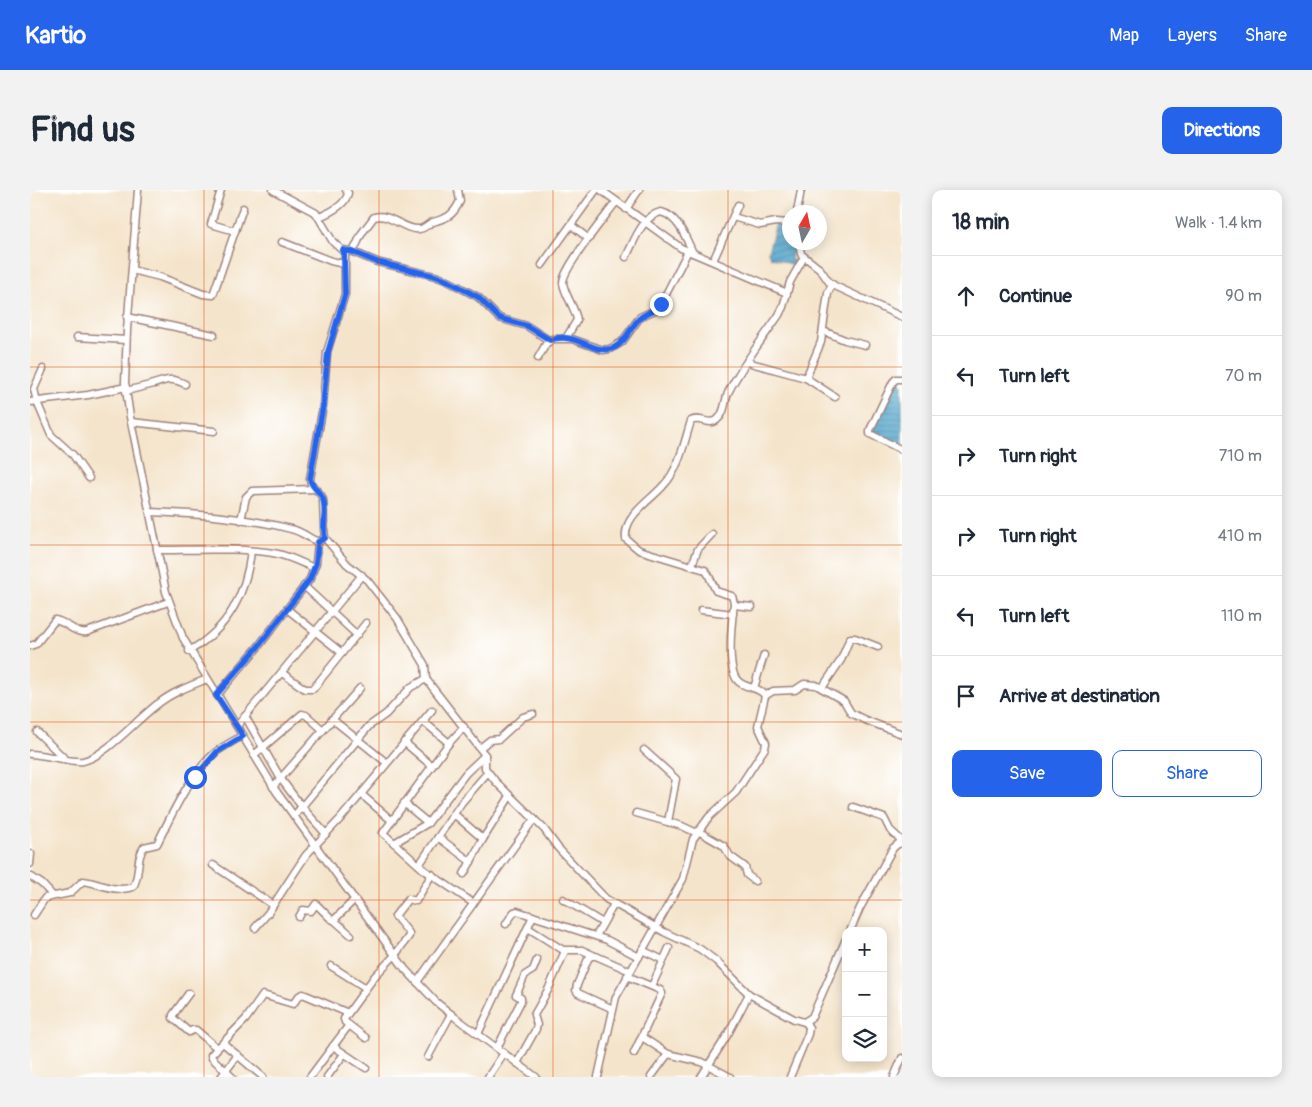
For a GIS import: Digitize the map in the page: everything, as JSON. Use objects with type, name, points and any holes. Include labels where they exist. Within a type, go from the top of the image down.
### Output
[{"type":"street","points":[[138,190],[127,317],[126,389],[168,602],[189,650],[273,787],[395,955],[417,982],[451,1014],[536,1077]]},
{"type":"street","points":[[222,190],[212,224],[235,231]]},
{"type":"street","points":[[273,190],[282,192],[319,217],[334,242],[343,250],[377,262],[448,281],[478,297],[499,318],[527,326],[550,340],[566,338],[603,350],[617,346],[640,317],[657,309],[661,304],[690,252],[685,236],[670,215],[661,212],[644,222],[626,257]]},
{"type":"street","points":[[319,217],[345,200],[348,196],[346,190]]},
{"type":"street","points":[[353,252],[362,232],[374,217],[381,216],[415,229],[423,228],[431,223],[444,220],[449,216],[460,201],[458,190]]},
{"type":"street","points":[[542,265],[596,190]]},
{"type":"street","points":[[601,190],[626,210],[690,252],[786,293]]},
{"type":"street","points":[[626,210],[639,190]]},
{"type":"street","points":[[798,205],[801,190]]},
{"type":"street","points":[[566,338],[577,320],[566,292],[564,277],[616,202]]},
{"type":"street","points":[[713,261],[738,205]]},
{"type":"street","points":[[132,270],[160,277],[203,294],[212,295],[243,208]]},
{"type":"street","points":[[733,217],[760,225],[782,222]]},
{"type":"street","points":[[572,225],[589,239]]},
{"type":"street","points":[[282,242],[331,261],[344,264]]},
{"type":"street","points":[[314,489],[310,479],[311,469],[323,406],[328,352],[345,294],[343,250]]},
{"type":"street","points":[[800,250],[804,257],[820,269],[832,284],[902,317]]},
{"type":"street","points":[[765,696],[761,691],[740,683],[734,674],[730,649],[734,605],[732,596],[716,591],[705,570],[639,550],[626,539],[627,530],[638,509],[664,486],[669,479],[680,455],[691,421],[697,419],[715,421],[719,419],[729,391],[779,315],[790,282],[804,257]]},
{"type":"street","points":[[806,378],[821,342],[828,293],[832,284]]},
{"type":"street","points":[[127,317],[214,335]]},
{"type":"street","points":[[823,331],[845,340],[865,345]]},
{"type":"street","points":[[77,337],[126,340]]},
{"type":"street","points":[[538,358],[550,340]]},
{"type":"street","points":[[747,362],[806,378],[835,397]]},
{"type":"street","points":[[43,369],[34,388],[34,402],[51,435],[72,455],[89,478]]},
{"type":"street","points":[[34,402],[71,396],[88,396],[152,385],[169,379],[175,379],[185,384]]},
{"type":"street","points":[[902,379],[896,379],[893,382],[870,430],[870,434],[902,450]]},
{"type":"street","points":[[131,422],[214,431]]},
{"type":"street","points":[[241,520],[246,497],[252,491],[314,489],[319,492],[323,500],[325,538],[347,564],[362,575],[405,629],[425,665],[426,679],[485,755],[484,765],[488,772],[534,818],[558,848],[606,899],[706,953],[739,983],[748,994],[794,1019],[806,1022],[813,1015],[842,948]]},
{"type":"street","points":[[150,512],[224,517],[292,529],[318,542]]},
{"type":"street","points":[[692,565],[698,549],[712,534]]},
{"type":"street","points":[[318,542],[325,538]]},
{"type":"street","points":[[216,695],[258,647],[304,586],[314,568],[318,542]]},
{"type":"street","points":[[157,550],[251,551],[288,557],[314,568]]},
{"type":"street","points":[[189,650],[209,638],[232,613],[248,572],[251,551]]},
{"type":"street","points":[[237,726],[362,575]]},
{"type":"street","points":[[304,586],[357,634]]},
{"type":"street","points":[[30,646],[36,644],[55,620],[80,633],[87,632],[168,602]]},
{"type":"street","points":[[734,605],[752,607]]},
{"type":"street","points":[[288,609],[342,653]]},
{"type":"street","points":[[701,610],[733,614]]},
{"type":"street","points":[[282,673],[305,689],[313,690],[366,624]]},
{"type":"street","points":[[822,688],[840,660],[850,638],[855,638],[878,647]]},
{"type":"street","points":[[754,688],[764,655]]},
{"type":"street","points":[[30,754],[80,762],[92,757],[114,742],[158,704],[176,692],[207,679]]},
{"type":"street","points":[[294,816],[369,726],[386,714],[411,686],[426,679]]},
{"type":"street","points":[[598,1077],[616,997],[683,879],[694,839],[709,817],[736,792],[764,753],[766,743],[758,726],[765,696],[773,691],[795,690],[804,684],[816,685],[844,701],[851,713],[902,734]]},
{"type":"street","points":[[273,787],[360,688]]},
{"type":"street","points":[[255,928],[273,906],[298,865],[314,845],[361,794],[432,710]]},
{"type":"street","points":[[254,755],[302,714],[306,715],[323,730]]},
{"type":"street","points":[[480,748],[490,740],[499,739],[523,717],[533,714]]},
{"type":"street","points":[[245,716],[280,778],[326,834]]},
{"type":"street","points":[[332,719],[387,763]]},
{"type":"street","points":[[423,721],[449,743]]},
{"type":"street","points":[[464,728],[449,743],[383,833],[419,865],[472,903]]},
{"type":"street","points":[[37,732],[64,758]]},
{"type":"street","points":[[34,916],[43,901],[54,896],[70,893],[83,881],[108,888],[133,888],[137,879],[138,860],[144,847],[157,844],[195,777],[209,760],[217,752],[243,736]]},
{"type":"street","points":[[404,742],[432,766]]},
{"type":"street","points":[[644,750],[676,779],[668,822]]},
{"type":"street","points":[[394,844],[428,823],[466,773],[485,755]]},
{"type":"street","points":[[419,865],[454,814],[488,772]]},
{"type":"street","points":[[361,794],[391,820]]},
{"type":"street","points":[[464,874],[510,796]]},
{"type":"street","points":[[404,804],[428,823]]},
{"type":"street","points":[[852,927],[893,848],[901,843],[900,838],[890,830],[884,818],[853,808]]},
{"type":"street","points":[[636,813],[698,832],[724,846],[730,856],[745,867],[748,877],[755,881]]},
{"type":"street","points":[[454,814],[483,839]]},
{"type":"street","points":[[417,982],[534,818]]},
{"type":"street","points":[[438,837],[471,862]]},
{"type":"street","points":[[30,864],[31,854]]},
{"type":"street","points":[[213,865],[273,906]]},
{"type":"street","points":[[366,1038],[344,1021],[378,972],[395,955],[410,934],[395,916],[408,899],[416,901],[432,874]]},
{"type":"street","points":[[30,876],[42,884],[54,896]]},
{"type":"street","points":[[563,899],[603,922]]},
{"type":"street","points":[[334,920],[354,900]]},
{"type":"street","points":[[299,917],[303,910],[311,911],[316,904],[351,935]]},
{"type":"street","points":[[596,936],[614,904]]},
{"type":"street","points":[[506,924],[516,911],[596,936],[663,960]]},
{"type":"street","points":[[478,1034],[533,916]]},
{"type":"street","points":[[528,928],[565,950],[582,950],[594,955],[660,990],[662,995],[634,1052]]},
{"type":"street","points":[[652,986],[668,948]]},
{"type":"street","points":[[517,1063],[536,1028],[534,1016],[551,984],[565,950]]},
{"type":"street","points":[[594,955],[588,959],[576,985],[576,990],[578,993],[613,1009]]},
{"type":"street","points":[[497,1048],[521,1001],[521,998],[516,993],[525,975],[533,970],[537,960]]},
{"type":"street","points":[[331,966],[366,988]]},
{"type":"street","points":[[189,993],[174,1013],[173,1018],[189,1032],[196,1030],[217,1048]]},
{"type":"street","points":[[232,1077],[211,1057],[217,1048],[250,1015],[263,995],[293,1004],[303,994],[348,1013]]},
{"type":"street","points":[[702,1077],[728,1034],[748,994]]},
{"type":"street","points":[[428,1058],[451,1014]]},
{"type":"street","points":[[790,1077],[808,1034],[809,1028],[806,1022]]},
{"type":"street","points":[[310,1077],[349,1025]]},
{"type":"street","points":[[642,1037],[668,1054],[693,1059],[730,1077]]},
{"type":"street","points":[[223,1043],[263,1077]]},
{"type":"street","points":[[333,1046],[366,1068]]},
{"type":"street","points":[[488,1077],[504,1053]]},
{"type":"street","points":[[327,1077],[344,1054]]},
{"type":"street","points":[[651,1077],[668,1054]]},
{"type":"street","points":[[221,1077],[238,1055]]},
{"type":"street","points":[[894,1077],[902,1058]]},
{"type":"water","points":[[776,224],[782,225],[782,250],[797,250],[797,252],[792,253],[791,260],[796,261],[793,265],[770,257],[768,252]]},
{"type":"water","points":[[898,381],[902,383],[902,446],[870,432],[889,392]]},
{"type":"route","points":[[195,777],[217,752],[243,736],[216,695],[258,647],[310,579],[316,563],[318,542],[325,538],[323,500],[319,492],[314,489],[310,479],[323,406],[331,336],[344,301],[343,250],[377,262],[448,281],[478,297],[499,318],[527,326],[550,340],[572,339],[603,350],[617,346],[640,317],[657,309],[661,304]]}]
